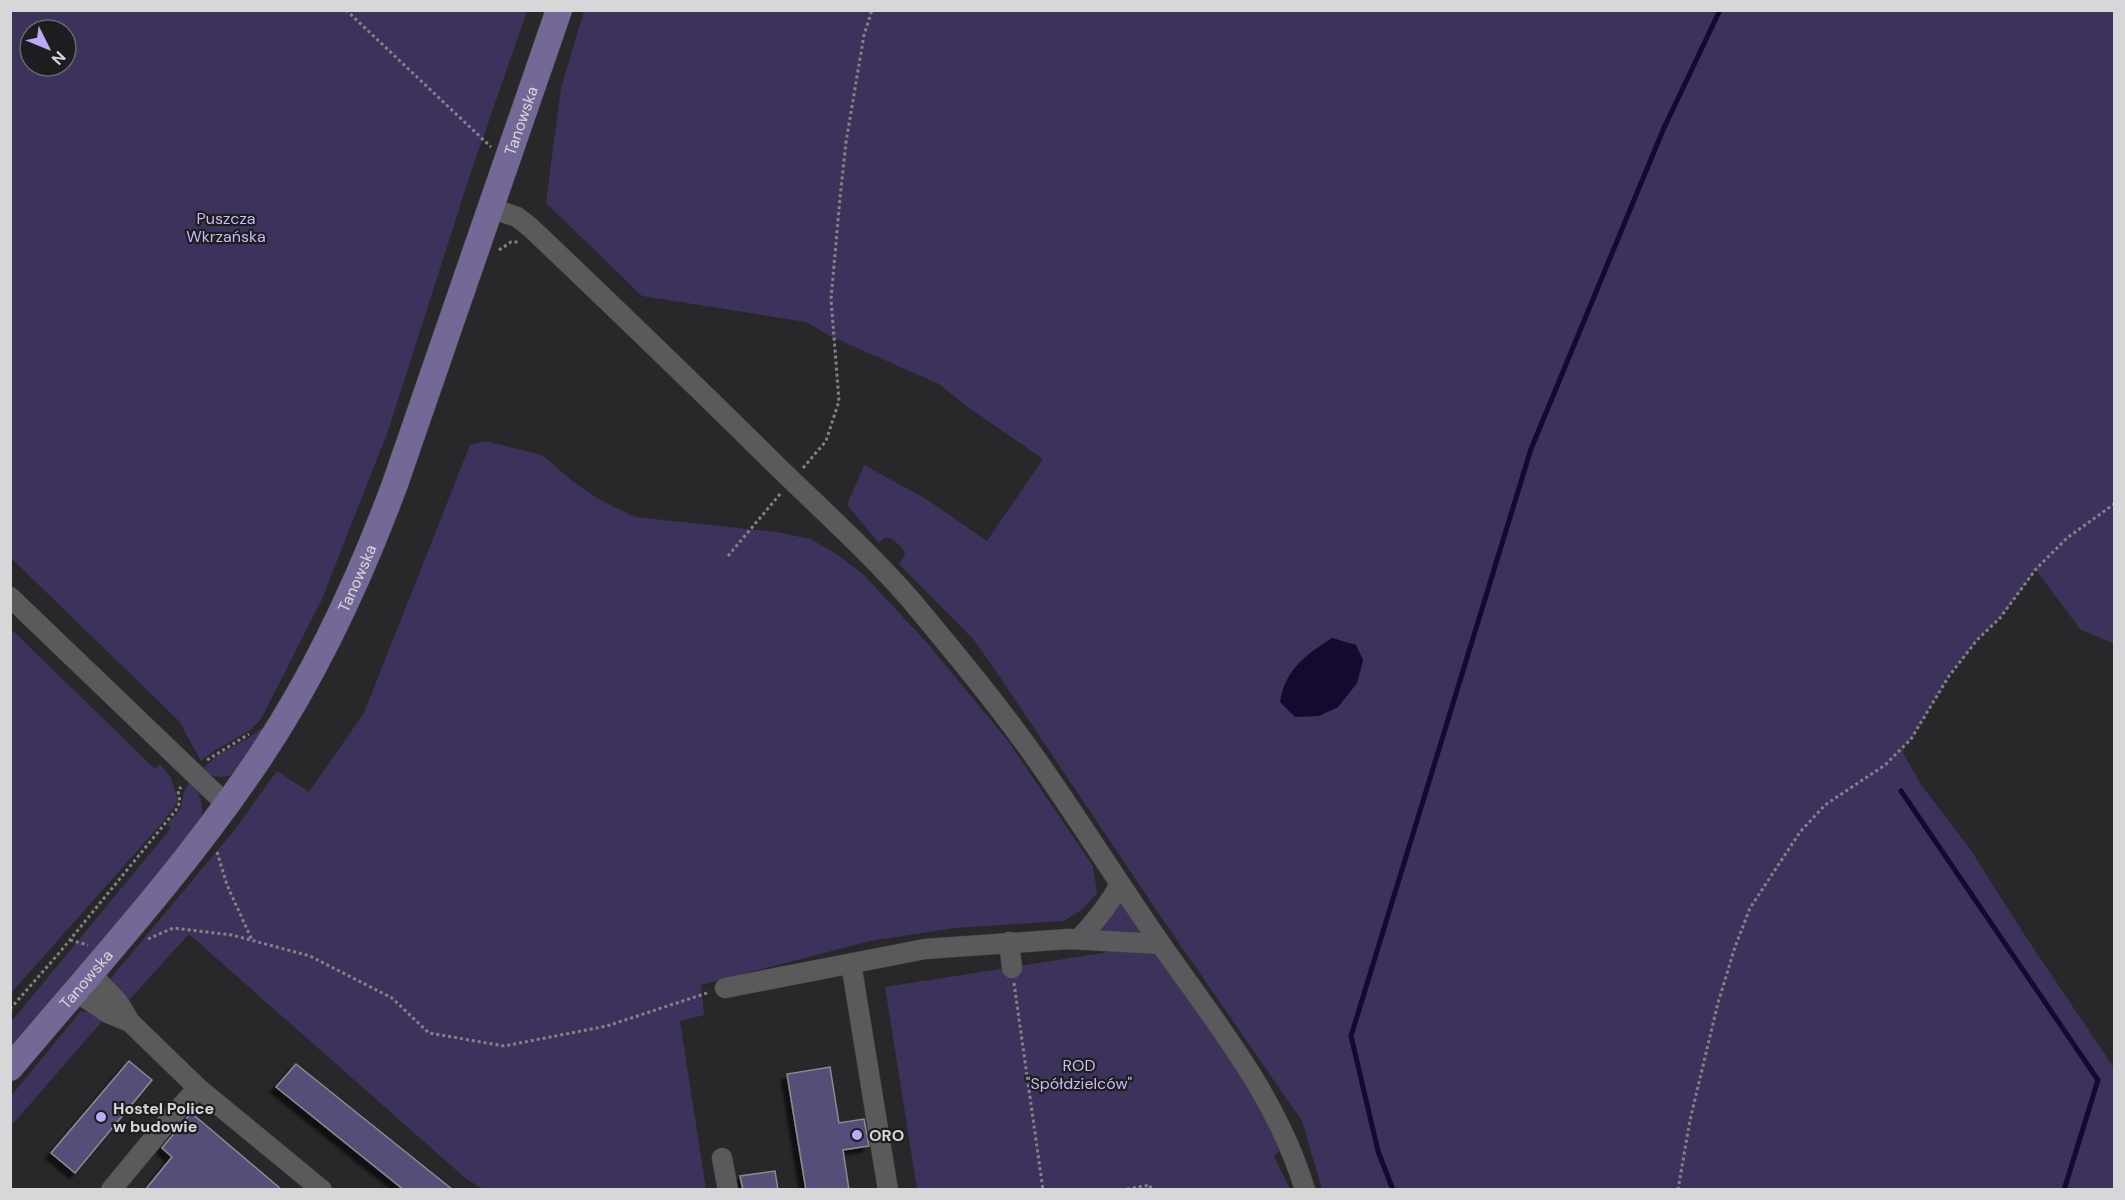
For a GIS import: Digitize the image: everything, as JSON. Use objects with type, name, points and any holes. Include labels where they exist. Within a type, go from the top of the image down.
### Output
[{"type":"main road","name":"Tanowska","points":[[10,1068],[110,950],[227,805],[269,744],[332,633],[359,576],[395,484],[559,10]]},
{"type":"street","points":[[491,208],[511,214],[525,222],[792,480],[895,583],[978,682],[1028,748],[1257,1082],[1282,1130],[1305,1190]]},
{"type":"street","points":[[10,597],[227,805]]},
{"type":"street","points":[[1079,939],[1097,921],[1120,884]]},
{"type":"street","points":[[725,988],[925,949],[1079,939],[1161,944]]},
{"type":"street","points":[[1009,942],[1012,968]]},
{"type":"street","points":[[851,963],[888,1190]]},
{"type":"street","points":[[83,982],[118,1002],[130,1022],[198,1088],[322,1190]]},
{"type":"street","points":[[111,1190],[198,1088]]},
{"type":"street","points":[[722,1158],[728,1190]]},
{"type":"path","points":[[346,10],[507,164]]},
{"type":"path","points":[[728,556],[826,441],[839,401],[831,299],[847,132],[864,35],[872,10]]},
{"type":"path","points":[[1678,1190],[1690,1120],[1718,1003],[1750,908],[1800,832],[1825,806],[1885,765],[1911,739],[1949,676],[1977,640],[2000,618],[2036,569],[2067,538],[2115,504]]},
{"type":"path","points":[[10,1009],[70,940],[176,810],[180,802],[178,791],[193,773],[209,757],[252,732]]},
{"type":"path","points":[[210,827],[227,885],[252,940]]},
{"type":"path","points":[[140,942],[173,928],[232,935],[310,956],[392,998],[429,1033],[504,1046],[607,1026],[725,988]]},
{"type":"path","points":[[70,940],[110,950]]},
{"type":"path","points":[[1012,968],[1043,1190]]},
{"type":"path","points":[[1121,1190],[1150,1185],[1151,1190]]},
{"type":"green space","name":"Puszcza Wkrzańska","points":[[10,11],[527,11],[470,175],[388,431],[322,599],[261,719],[255,726],[201,761],[179,721],[11,558]]},
{"type":"green space","points":[[584,11],[2114,11],[2114,644],[2080,629],[2036,570],[2000,618],[1977,640],[1949,676],[1911,739],[1904,746],[1903,753],[1922,786],[1970,849],[2114,1068],[2114,1189],[1322,1189],[1302,1121],[989,661],[974,640],[899,564],[905,554],[900,546],[886,537],[879,543],[847,505],[864,465],[926,499],[987,541],[1043,459],[939,384],[830,336],[806,322],[642,296],[546,203],[561,88]],"holes":[[[1363,660],[1357,683],[1338,707]]]},
{"type":"green space","points":[[485,441],[542,455],[572,481],[600,500],[635,517],[776,532],[810,539],[835,553],[863,574],[928,644],[1008,741],[1093,866],[1097,893],[1083,909],[1064,921],[954,928],[870,941],[701,985],[704,1015],[680,1021],[706,1189],[482,1189],[464,1177],[189,934],[129,1000],[110,979],[236,828],[277,771],[309,792],[364,713],[470,445]]},
{"type":"green space","points":[[11,629],[155,769],[160,764],[171,778],[178,801],[163,822],[11,993]]},
{"type":"green space","points":[[262,728],[268,731],[248,760],[233,774],[224,777],[213,776],[201,770],[218,755]]},
{"type":"green space","points":[[190,781],[201,801],[200,824],[11,1057],[11,1022],[171,828],[167,825],[181,808],[184,792]]},
{"type":"green space","points":[[1123,900],[1147,934],[1092,932]]},
{"type":"green space","name":"ROD \"Spółdzielców\"","points":[[1134,948],[1149,950],[1159,955],[1246,1083],[1281,1149],[1274,1156],[1290,1189],[917,1189],[885,987]]},
{"type":"green space","points":[[81,1011],[100,1014],[105,1018],[11,1126],[11,1096]]},
{"type":"shaded area","points":[[1332,638],[1356,645],[1363,660],[1357,683],[1338,707],[1319,716],[1295,717],[1280,702],[1287,680],[1305,657]]},
{"type":"building","name":"Hostel Police w budowie","points":[[129,1061],[152,1080],[75,1173],[51,1153]]},
{"type":"building","points":[[296,1064],[453,1190],[404,1190],[276,1087]]},
{"type":"building","points":[[830,1067],[839,1123],[864,1119],[869,1146],[843,1150],[849,1190],[806,1190],[787,1074]]},
{"type":"building","points":[[191,1113],[282,1190],[145,1190],[172,1157],[162,1148]]},
{"type":"building","points":[[775,1171],[778,1190],[743,1190],[740,1176]]},
{"type":"waterway","points":[[1393,1190],[1378,1151],[1351,1036],[1531,449],[1663,130],[1720,10]]},
{"type":"waterway","points":[[1901,791],[2098,1080],[2064,1190]]},
{"type":"place","name":"Hostel Police w budowie","points":[[101,1117]]},
{"type":"place","name":"ORO","points":[[857,1135]]}]
